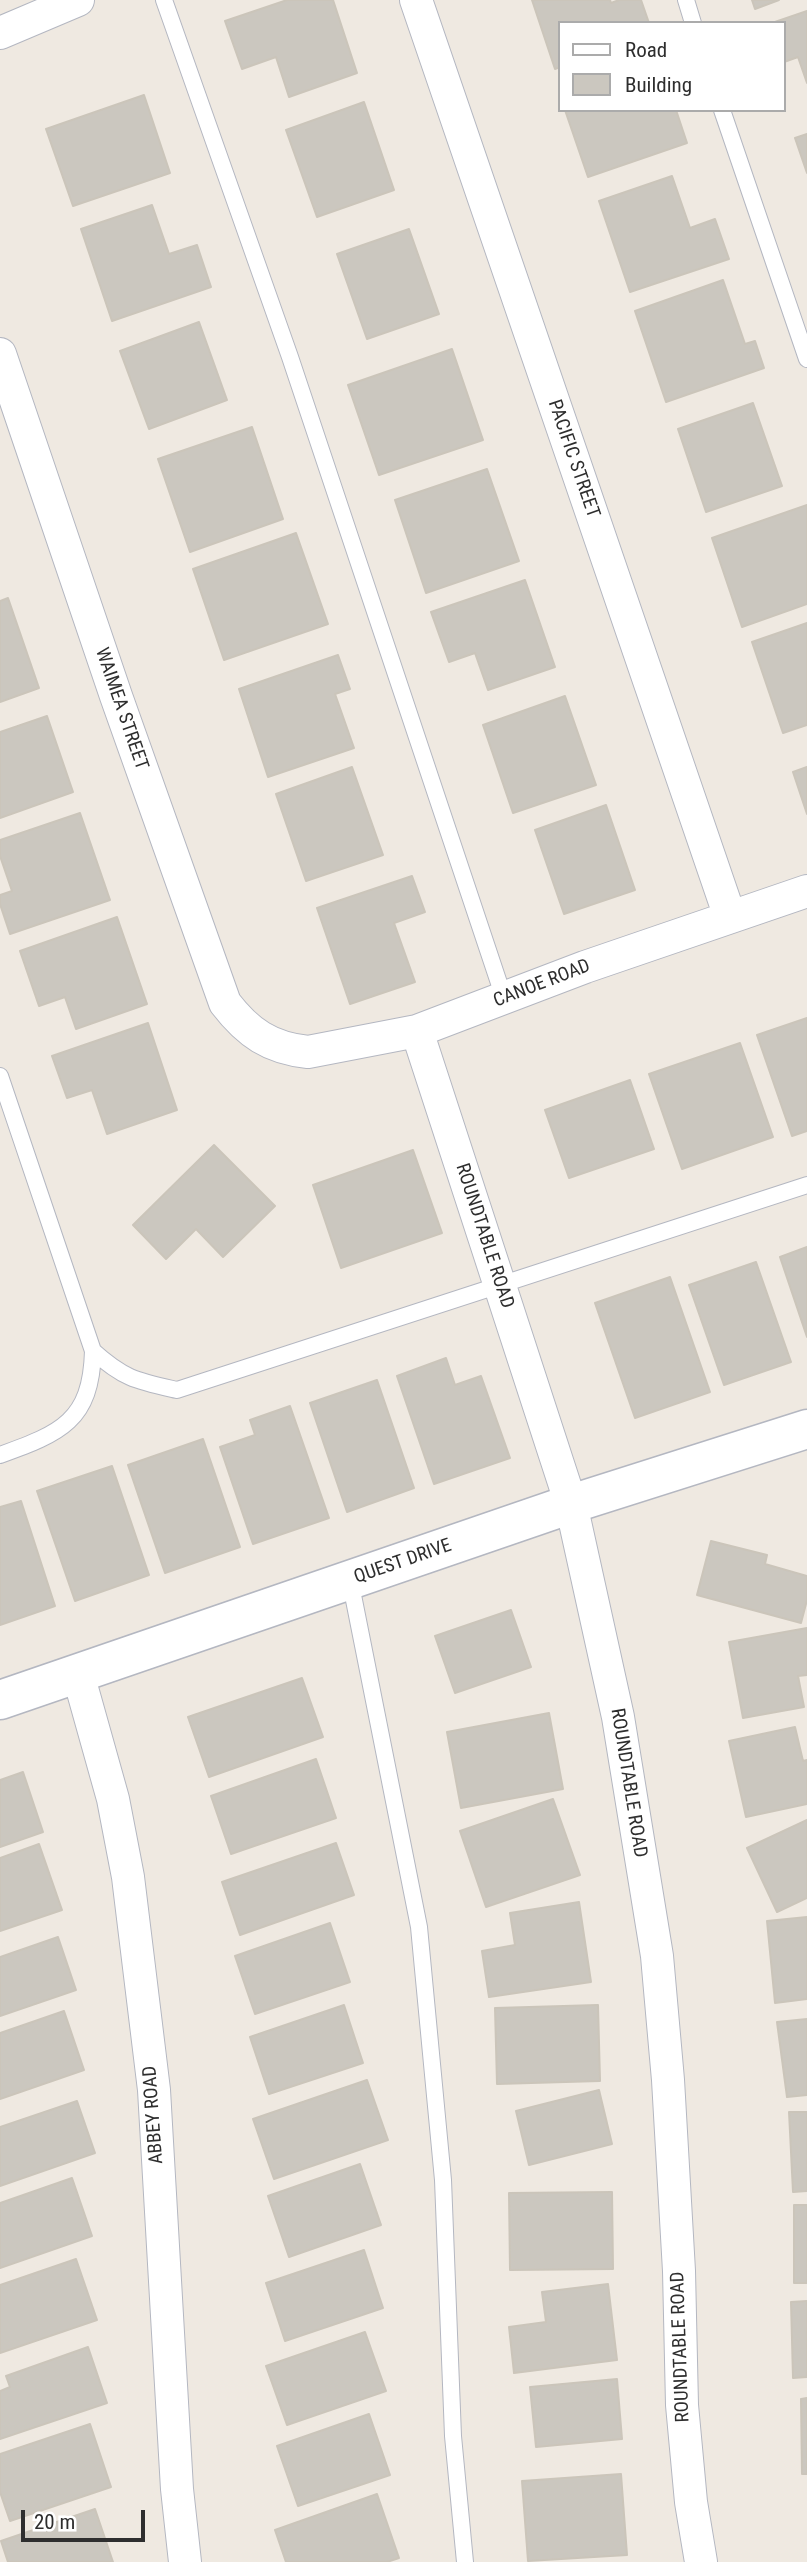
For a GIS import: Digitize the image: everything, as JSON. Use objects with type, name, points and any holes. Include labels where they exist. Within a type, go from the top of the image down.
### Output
[{"type":"street","points":[[0,33],[78,0]]},
{"type":"street","name":"PACIFIC STREET","points":[[416,0],[730,917]]},
{"type":"street","name":"WAIMEA STREET","points":[[0,354],[116,696],[225,1003],[241,1024],[257,1036],[273,1043]]},
{"type":"street","name":"CANOE ROAD","points":[[273,1043],[290,1050],[308,1052],[417,1031],[807,891]]},
{"type":"street","name":"ROUNDTABLE ROAD","points":[[417,1031],[571,1504],[618,1717],[657,1956],[668,2080],[679,2271],[682,2405],[691,2502],[701,2562]]},
{"type":"street","name":"QUEST DRIVE","points":[[0,1700],[571,1504],[807,1429]]},
{"type":"street","name":"ABBEY ROAD","points":[[78,1674],[113,1799],[128,1877],[153,2077],[177,2489],[185,2562]]},
{"type":"lane","points":[[164,0],[290,357],[504,998]]},
{"type":"lane","points":[[686,0],[692,21]]},
{"type":"lane","points":[[723,112],[807,359]]},
{"type":"lane","points":[[0,1076],[93,1351],[93,1377],[85,1402],[66,1425],[45,1438],[0,1455]]},
{"type":"lane","points":[[93,1351],[115,1370],[139,1381],[177,1390],[807,1185]]},
{"type":"lane","points":[[351,1580],[419,1927],[443,2180],[453,2436],[465,2562]]},
{"type":"building","points":[[287,0],[333,0],[357,73],[289,97],[276,57],[242,69],[225,21]]},
{"type":"building","points":[[532,0],[610,0],[611,3],[619,0],[641,0],[648,21],[558,21],[558,68],[555,69]]},
{"type":"building","points":[[752,0],[779,0],[755,9]]},
{"type":"building","points":[[807,11],[807,83],[798,57],[786,61],[786,21],[778,21]]},
{"type":"building","points":[[144,95],[170,173],[73,206],[46,129]]},
{"type":"building","points":[[364,102],[394,190],[317,217],[286,130]]},
{"type":"building","points":[[566,112],[677,112],[687,143],[588,177]]},
{"type":"building","points":[[807,134],[807,173],[795,138]]},
{"type":"building","points":[[672,176],[690,228],[715,219],[729,259],[630,292],[599,201]]},
{"type":"building","points":[[152,205],[169,254],[197,245],[211,287],[112,321],[81,229]]},
{"type":"building","points":[[409,229],[439,314],[367,339],[337,254]]},
{"type":"building","points":[[723,280],[745,344],[755,341],[764,368],[666,402],[635,311]]},
{"type":"building","points":[[199,322],[227,400],[149,429],[120,351]]},
{"type":"building","points":[[452,349],[483,440],[379,475],[348,385]]},
{"type":"building","points":[[753,403],[782,486],[706,512],[678,429]]},
{"type":"building","points":[[252,427],[283,519],[190,552],[158,459]]},
{"type":"building","points":[[487,469],[519,561],[426,593],[395,500]]},
{"type":"building","points":[[807,505],[807,604],[742,627],[712,538]]},
{"type":"building","points":[[296,533],[328,624],[224,660],[193,569]]},
{"type":"building","points":[[525,580],[555,667],[488,690],[475,653],[449,662],[431,612]]},
{"type":"building","points":[[8,598],[39,688],[0,702],[0,601]]},
{"type":"building","points":[[807,623],[807,725],[783,733],[752,642]]},
{"type":"building","points":[[338,655],[350,689],[335,694],[354,748],[268,777],[239,689]]},
{"type":"building","points":[[565,696],[596,785],[513,813],[483,725]]},
{"type":"building","points":[[47,716],[73,792],[0,818],[0,732]]},
{"type":"building","points":[[352,767],[383,855],[306,881],[276,794]]},
{"type":"building","points":[[807,767],[807,814],[793,772]]},
{"type":"building","points":[[606,805],[635,890],[564,914],[535,830]]},
{"type":"building","points":[[80,813],[110,900],[10,934],[0,904],[0,895],[12,891],[0,856],[0,840]]},
{"type":"building","points":[[412,876],[425,912],[394,923],[415,982],[350,1004],[317,908]]},
{"type":"building","points":[[117,917],[147,1004],[76,1029],[65,997],[39,1006],[20,951]]},
{"type":"building","points":[[807,1018],[807,1131],[792,1136],[757,1035]]},
{"type":"building","points":[[148,1023],[177,1110],[107,1134],[92,1090],[67,1098],[52,1056]]},
{"type":"building","points":[[740,1043],[773,1137],[682,1169],[649,1074]]},
{"type":"building","points":[[630,1080],[654,1149],[569,1178],[545,1110]]},
{"type":"building","points":[[214,1145],[275,1206],[223,1257],[196,1229],[166,1259],[133,1225]]},
{"type":"building","points":[[413,1150],[442,1233],[341,1268],[313,1185]]},
{"type":"building","points":[[807,1247],[807,1337],[780,1257]]},
{"type":"building","points":[[756,1262],[791,1362],[724,1385],[689,1285]]},
{"type":"building","points":[[670,1277],[710,1392],[635,1418],[595,1303]]},
{"type":"building","points":[[446,1358],[455,1385],[481,1376],[510,1458],[434,1484],[397,1376]]},
{"type":"building","points":[[377,1380],[414,1488],[347,1512],[310,1403]]},
{"type":"building","points":[[290,1406],[329,1518],[253,1544],[220,1447],[255,1435],[250,1420]]},
{"type":"building","points":[[203,1439],[240,1547],[165,1573],[128,1465]]},
{"type":"building","points":[[112,1466],[149,1575],[75,1601],[37,1491]]},
{"type":"building","points":[[21,1501],[55,1606],[0,1625],[0,1507]]},
{"type":"building","points":[[711,1541],[767,1555],[765,1564],[807,1576],[807,1600],[801,1623],[697,1595]]},
{"type":"building","points":[[511,1610],[531,1667],[455,1693],[435,1636]]},
{"type":"building","points":[[807,1628],[807,1675],[798,1676],[804,1707],[743,1718],[729,1642]]},
{"type":"building","points":[[302,1678],[323,1737],[209,1777],[188,1717]]},
{"type":"building","points":[[549,1713],[563,1789],[461,1808],[447,1732]]},
{"type":"building","points":[[795,1727],[803,1761],[807,1760],[807,1804],[746,1817],[729,1741]]},
{"type":"building","points":[[316,1759],[336,1818],[231,1854],[211,1796]]},
{"type":"building","points":[[23,1772],[43,1832],[0,1847],[0,1780]]},
{"type":"building","points":[[553,1799],[580,1875],[486,1907],[460,1831]]},
{"type":"building","points":[[807,1820],[807,1898],[777,1912],[747,1848]]},
{"type":"building","points":[[336,1843],[354,1895],[240,1935],[222,1882]]},
{"type":"building","points":[[39,1844],[62,1910],[0,1931],[0,1858]]},
{"type":"building","points":[[579,1902],[591,1982],[489,1997],[482,1951],[515,1945],[510,1913]]},
{"type":"building","points":[[807,1917],[807,1999],[775,2003],[767,1921]]},
{"type":"building","points":[[330,1923],[350,1982],[255,2014],[235,1956]]},
{"type":"building","points":[[58,1937],[76,1990],[0,2016],[0,1957]]},
{"type":"building","points":[[344,2005],[363,2063],[269,2094],[250,2037]]},
{"type":"building","points":[[598,2005],[600,2081],[497,2084],[495,2008]]},
{"type":"building","points":[[64,2011],[84,2070],[0,2099],[0,2033]]},
{"type":"building","points":[[807,2019],[807,2095],[787,2097],[777,2022]]},
{"type":"building","points":[[367,2080],[388,2140],[274,2179],[253,2119]]},
{"type":"building","points":[[599,2090],[612,2144],[529,2165],[516,2111]]},
{"type":"building","points":[[77,2101],[95,2153],[0,2186],[0,2127]]},
{"type":"building","points":[[789,2112],[807,2112],[807,2191],[793,2192]]},
{"type":"building","points":[[360,2164],[381,2225],[289,2257],[268,2196]]},
{"type":"building","points":[[72,2178],[92,2236],[0,2268],[0,2203]]},
{"type":"building","points":[[612,2192],[613,2269],[510,2270],[509,2193]]},
{"type":"building","points":[[794,2205],[807,2205],[807,2283],[794,2283]]},
{"type":"building","points":[[364,2250],[383,2308],[285,2341],[266,2283]]},
{"type":"building","points":[[76,2259],[97,2320],[0,2353],[0,2285]]},
{"type":"building","points":[[608,2284],[617,2360],[514,2373],[509,2327],[546,2322],[542,2292]]},
{"type":"building","points":[[807,2301],[807,2377],[793,2378],[791,2302]]},
{"type":"building","points":[[365,2332],[386,2391],[287,2425],[266,2366]]},
{"type":"building","points":[[88,2347],[107,2403],[0,2439],[0,2391],[10,2387],[6,2376]]},
{"type":"building","points":[[617,2379],[622,2439],[536,2447],[530,2387]]},
{"type":"building","points":[[807,2398],[807,2474],[802,2474],[801,2399]]},
{"type":"building","points":[[369,2414],[390,2475],[298,2506],[277,2446]]},
{"type":"building","points":[[90,2424],[111,2487],[10,2521],[0,2492],[0,2454]]},
{"type":"building","points":[[621,2474],[627,2555],[528,2561],[522,2481]]},
{"type":"building","points":[[377,2494],[399,2558],[387,2562],[286,2562],[275,2530]]},
{"type":"building","points":[[95,2509],[113,2562],[8,2562],[1,2541]]}]
